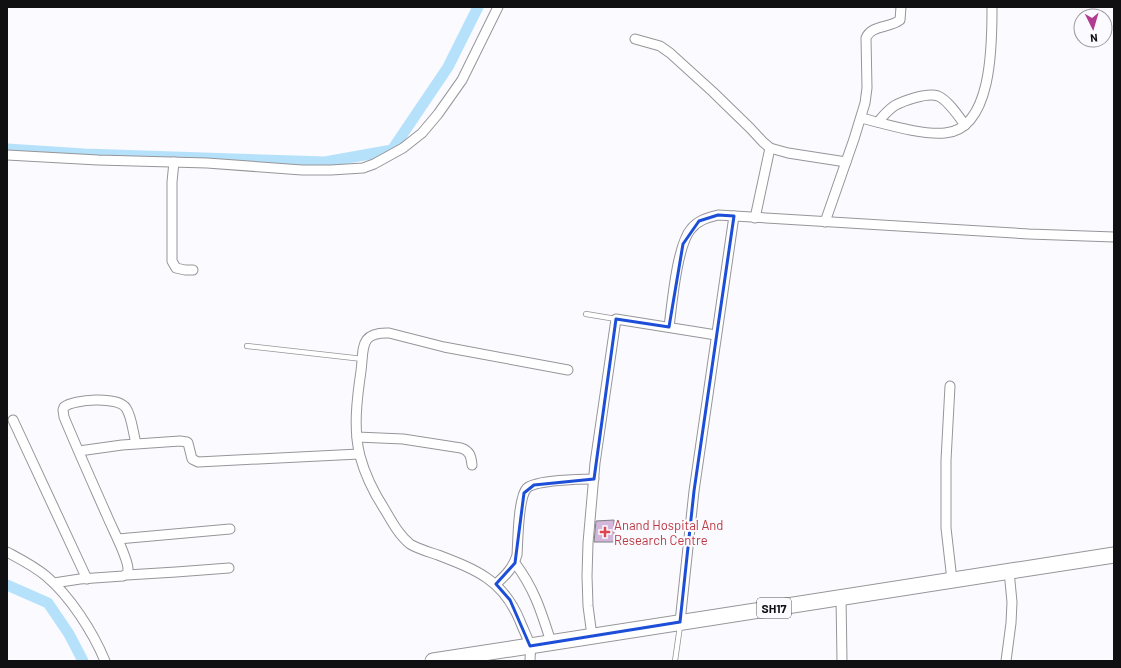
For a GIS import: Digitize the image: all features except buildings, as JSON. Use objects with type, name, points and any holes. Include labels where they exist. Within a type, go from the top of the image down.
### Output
[{"type":"main road","name":"SH17","points":[[433,661],[1114,554]]},
{"type":"street","points":[[7,155],[98,160],[207,163],[302,170],[363,168],[374,164],[403,148],[422,133],[438,114],[462,80],[498,7]]},
{"type":"street","points":[[825,222],[865,103],[867,88],[866,38],[868,33],[872,30],[900,20],[901,7]]},
{"type":"street","points":[[861,118],[919,131],[945,133],[960,129],[969,122],[977,108],[988,74],[991,51],[992,7]]},
{"type":"street","points":[[635,39],[660,46],[670,53],[708,87],[770,148],[788,153],[846,162]]},
{"type":"street","points":[[878,122],[886,112],[902,102],[931,95],[938,96],[944,100],[965,125]]},
{"type":"street","points":[[755,218],[770,148]]},
{"type":"street","points":[[174,162],[172,182],[172,261],[176,268],[193,270]]},
{"type":"street","points":[[669,327],[681,253],[686,236],[691,228],[699,221],[708,218],[718,216],[734,216],[1029,234],[1114,237]]},
{"type":"street","points":[[680,622],[694,491],[734,216]]},
{"type":"street","points":[[592,636],[588,606],[588,543],[603,402],[616,319],[716,335]]},
{"type":"street","points":[[530,661],[530,646],[510,600],[496,584],[472,569],[411,544],[401,535],[393,524],[374,493],[359,454],[356,425],[364,346],[367,338],[372,334],[389,333],[444,346],[568,370]]},
{"type":"street","points":[[950,386],[946,460],[946,521],[952,580]]},
{"type":"street","points":[[127,574],[128,567],[118,539],[64,417],[64,407],[72,402],[102,400],[121,403],[126,408],[129,415],[136,443]]},
{"type":"street","points":[[13,420],[87,579]]},
{"type":"street","points":[[357,437],[404,439],[466,449],[469,453],[472,465]]},
{"type":"street","points":[[79,452],[136,443],[180,441],[186,442],[189,446],[192,459],[198,462],[359,454]]},
{"type":"street","points":[[496,584],[511,570],[515,563],[522,500],[528,488],[543,483],[578,479],[594,479]]},
{"type":"street","points":[[118,539],[230,529]]},
{"type":"street","points":[[7,552],[33,566],[54,583],[70,601],[91,634],[104,661]]},
{"type":"street","points":[[515,563],[533,590],[551,642]]},
{"type":"street","points":[[54,583],[118,577],[127,574],[229,568]]},
{"type":"street","points":[[1006,661],[1011,629],[1012,602],[1009,571]]},
{"type":"street","points":[[841,597],[842,661]]},
{"type":"lane","points":[[586,314],[616,319]]},
{"type":"lane","points":[[247,346],[363,359]]},
{"type":"lane","points":[[675,661],[680,622]]},
{"type":"highlighted area","points":[[718,215],[734,216],[694,491],[680,622],[530,646],[510,600],[496,584],[515,563],[524,493],[534,485],[594,479],[616,319],[669,327],[683,244],[699,221]]},
{"type":"waterway","points":[[7,149],[84,154],[325,162],[392,150],[448,67],[478,7]]},
{"type":"waterway","points":[[7,585],[48,603],[69,634],[83,661]]},
{"type":"place","name":"Anand Hospital And Research Centre","points":[[605,532]]}]
